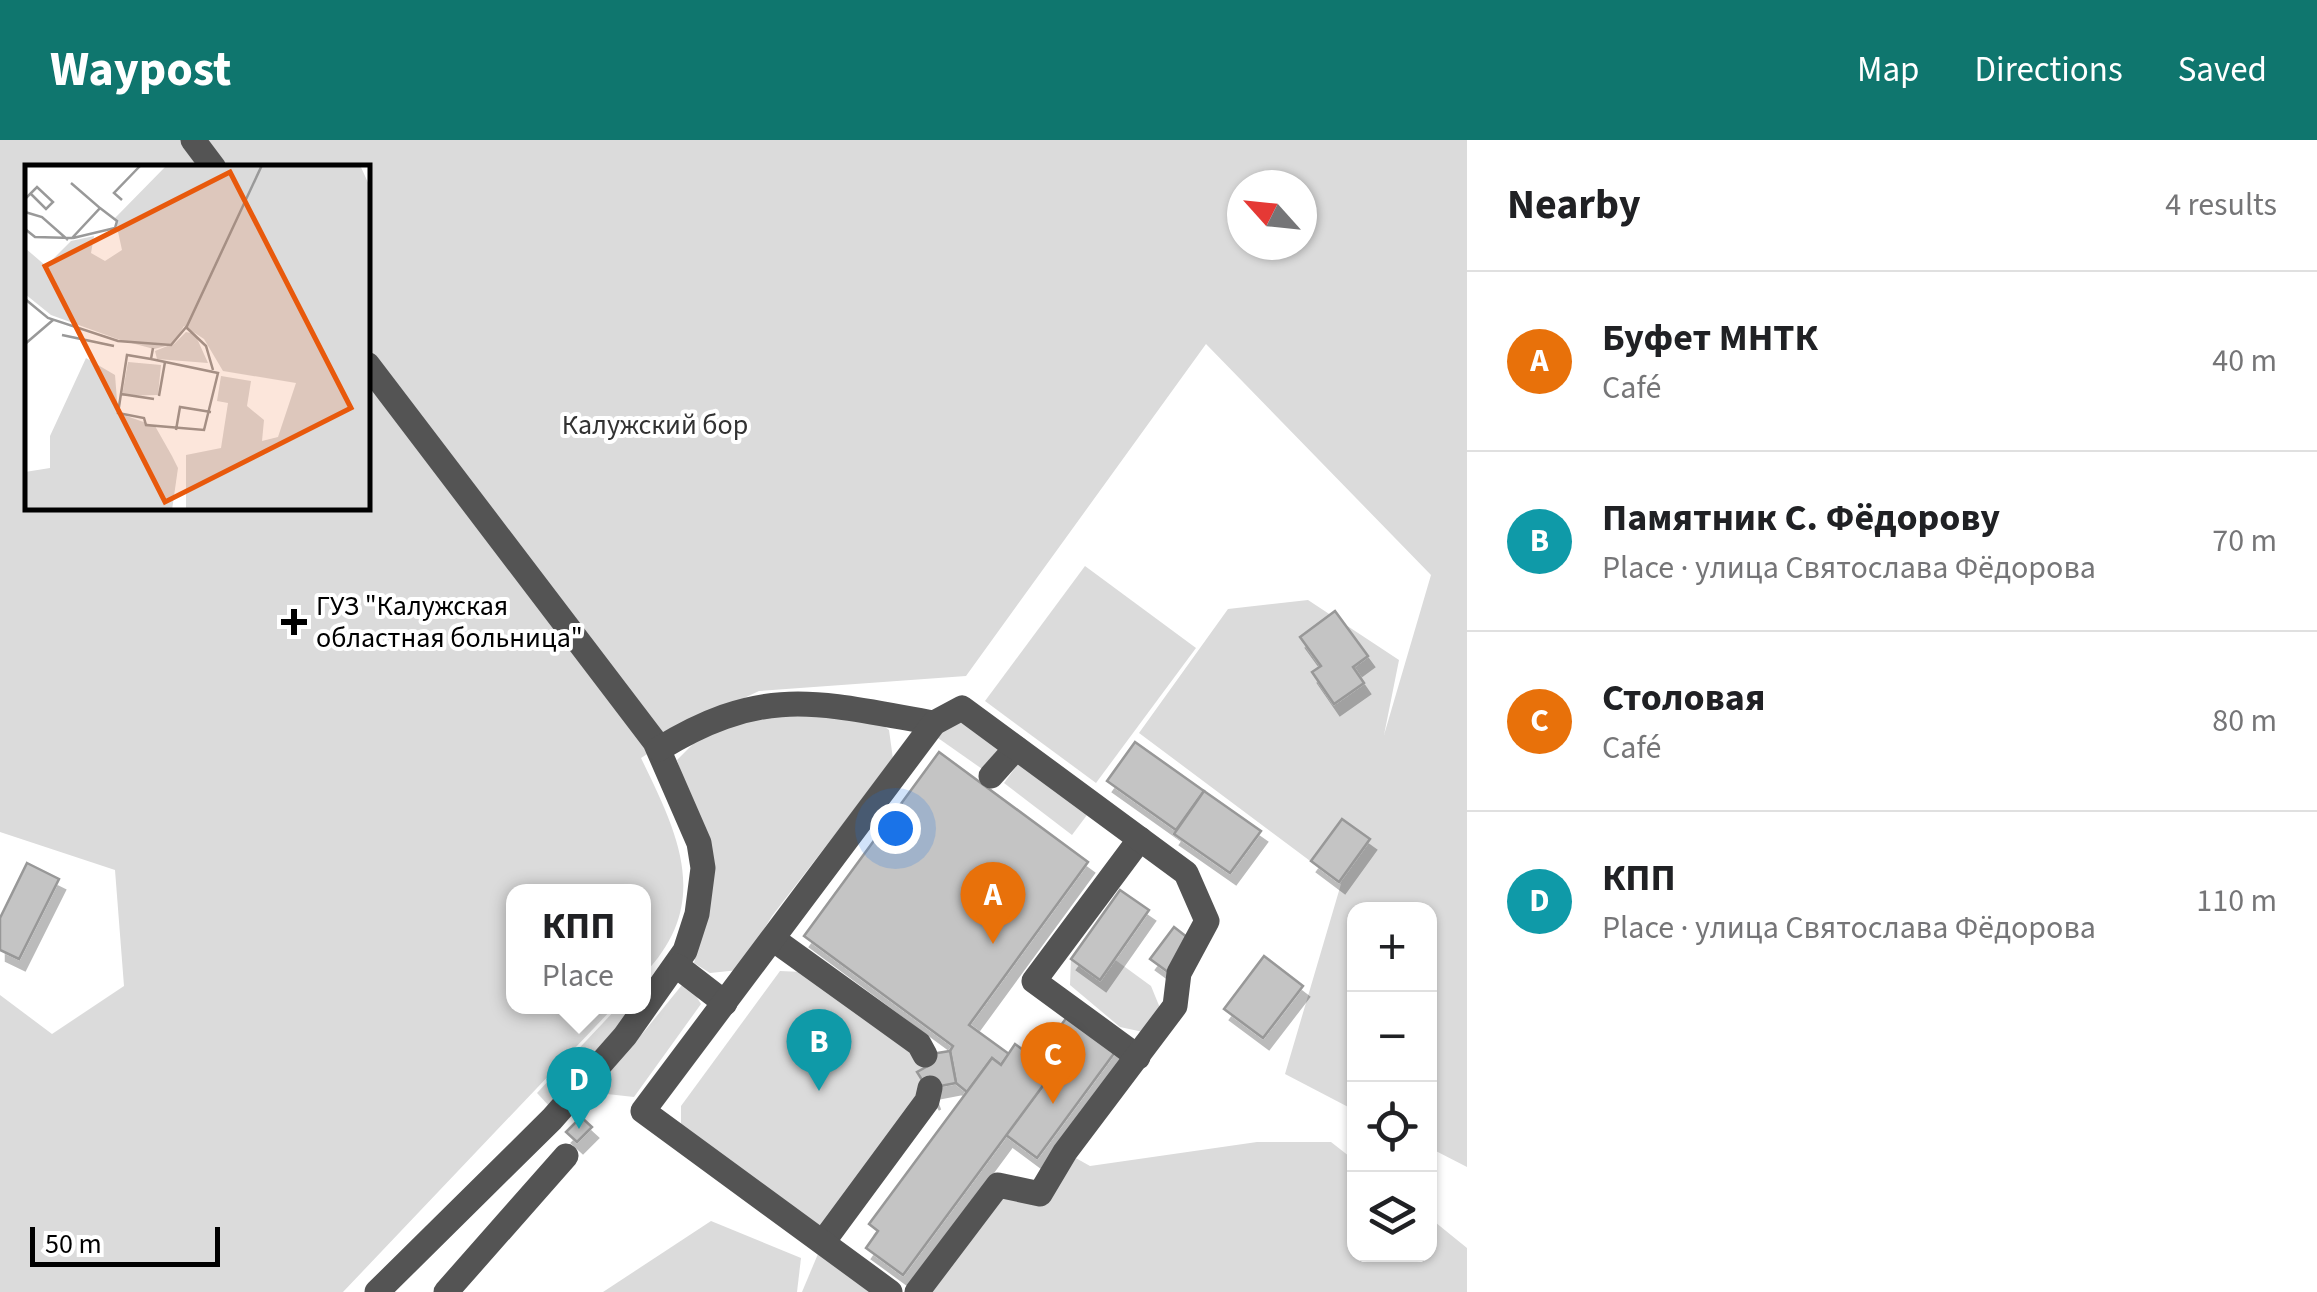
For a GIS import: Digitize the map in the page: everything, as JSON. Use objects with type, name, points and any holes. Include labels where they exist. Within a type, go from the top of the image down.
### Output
[{"type":"street","points":[[192,140],[212,165]]},
{"type":"street","points":[[370,368],[659,749],[699,844],[703,868],[697,914],[676,966],[651,1000]]},
{"type":"street","points":[[659,749],[738,709],[800,701],[934,723]]},
{"type":"street","points":[[890,1292],[643,1112],[934,723],[962,708],[1186,872],[1207,921],[1178,973],[1175,1006],[1065,1152],[1040,1194],[998,1185],[916,1292]]},
{"type":"street","points":[[991,776],[1016,748]]},
{"type":"street","points":[[1138,1057],[1034,982],[1140,839]]},
{"type":"street","points":[[773,939],[919,1044],[925,1055]]},
{"type":"street","points":[[676,966],[725,1003]]},
{"type":"street","points":[[377,1292],[552,1120],[641,1014]]},
{"type":"street","points":[[823,1242],[927,1101],[930,1088]]},
{"type":"street","points":[[446,1292],[566,1156]]},
{"type":"green space","name":"Калужский бор","points":[[0,140],[1467,140],[1467,1167],[1437,1152],[1437,902],[1347,902],[1347,1106],[1285,1074],[1341,884],[1139,733],[1228,609],[1308,600],[1399,660],[1384,735],[1431,575],[1206,344],[966,676],[759,691],[710,714],[641,758],[677,842],[682,869],[678,921],[651,965],[651,884],[506,884],[506,1014],[607,1014],[343,1292],[0,1292],[0,995],[52,1034],[124,986],[115,870],[0,832]]},
{"type":"green space","points":[[1085,566],[1196,648],[1096,783],[985,701]]},
{"type":"green space","points":[[860,708],[889,730],[893,759],[772,916],[739,970],[710,973],[694,963],[706,883],[695,815],[677,760],[711,726],[754,717]]},
{"type":"green space","points":[[952,713],[1001,750],[985,771],[928,731]]},
{"type":"green space","points":[[1021,760],[1090,811],[1072,835],[1004,783]]},
{"type":"green space","points":[[1071,959],[1100,979],[1114,959],[1151,986],[1160,1008],[1143,1032],[1120,1027],[1070,985]]},
{"type":"green space","points":[[780,971],[802,972],[922,1059],[927,1110],[833,1238],[681,1127],[681,1106]]},
{"type":"green space","points":[[686,980],[701,1004],[634,1097],[580,1091],[643,1033]]},
{"type":"green space","points":[[611,1014],[635,1014],[551,1108],[537,1093]]},
{"type":"green space","points":[[1257,1142],[1331,1142],[1347,1155],[1347,1262],[1437,1262],[1437,1224],[1467,1248],[1467,1292],[917,1292],[998,1185],[1040,1194],[1065,1152],[1090,1166]]},
{"type":"green space","points":[[711,1221],[801,1258],[797,1292],[603,1292]]},
{"type":"green space","points":[[823,1242],[890,1292],[802,1292]]},
{"type":"building","points":[[1335,611],[1368,656],[1353,667],[1364,683],[1334,704],[1312,672],[1321,666],[1300,637]]},
{"type":"building","points":[[1135,742],[1204,791],[1176,830],[1107,781]]},
{"type":"building","points":[[939,752],[1088,862],[969,1025],[1009,1054],[1001,1065],[992,1058],[967,1092],[956,1083],[950,1051],[953,1046],[804,936]]},
{"type":"building","points":[[1204,791],[1261,831],[1230,873],[1174,834]]},
{"type":"building","points":[[1342,819],[1370,839],[1339,882],[1311,861]]},
{"type":"building","points":[[27,863],[59,879],[19,959],[0,950],[0,918]]},
{"type":"building","points":[[1120,890],[1149,910],[1100,980],[1071,959]]},
{"type":"building","points":[[1174,927],[1192,941],[1168,972],[1150,959]]},
{"type":"building","points":[[1264,956],[1303,986],[1263,1038],[1224,1009]]},
{"type":"building","points":[[1070,1013],[1118,1048],[1037,1158],[1006,1135],[1053,1072],[1036,1059]]},
{"type":"building","points":[[1015,1044],[1053,1072],[903,1275],[866,1248],[878,1231],[869,1224],[992,1058],[1001,1065]]},
{"type":"building","points":[[950,1051],[956,1083],[930,1088],[934,1099],[917,1072],[928,1066],[925,1055]]},
{"type":"building","points":[[581,1117],[592,1127],[577,1142],[566,1132]]},
{"type":"place","name":"ГУЗ \"Калужская областная больница\"","points":[[294,622]]},
{"type":"place","name":"Буфет МНТК","points":[[993,944]]},
{"type":"place","name":"Памятник С. Фёдорову","points":[[819,1091]]},
{"type":"place","name":"Столовая","points":[[1053,1104]]},
{"type":"place","name":"КПП","points":[[579,1129]]}]
